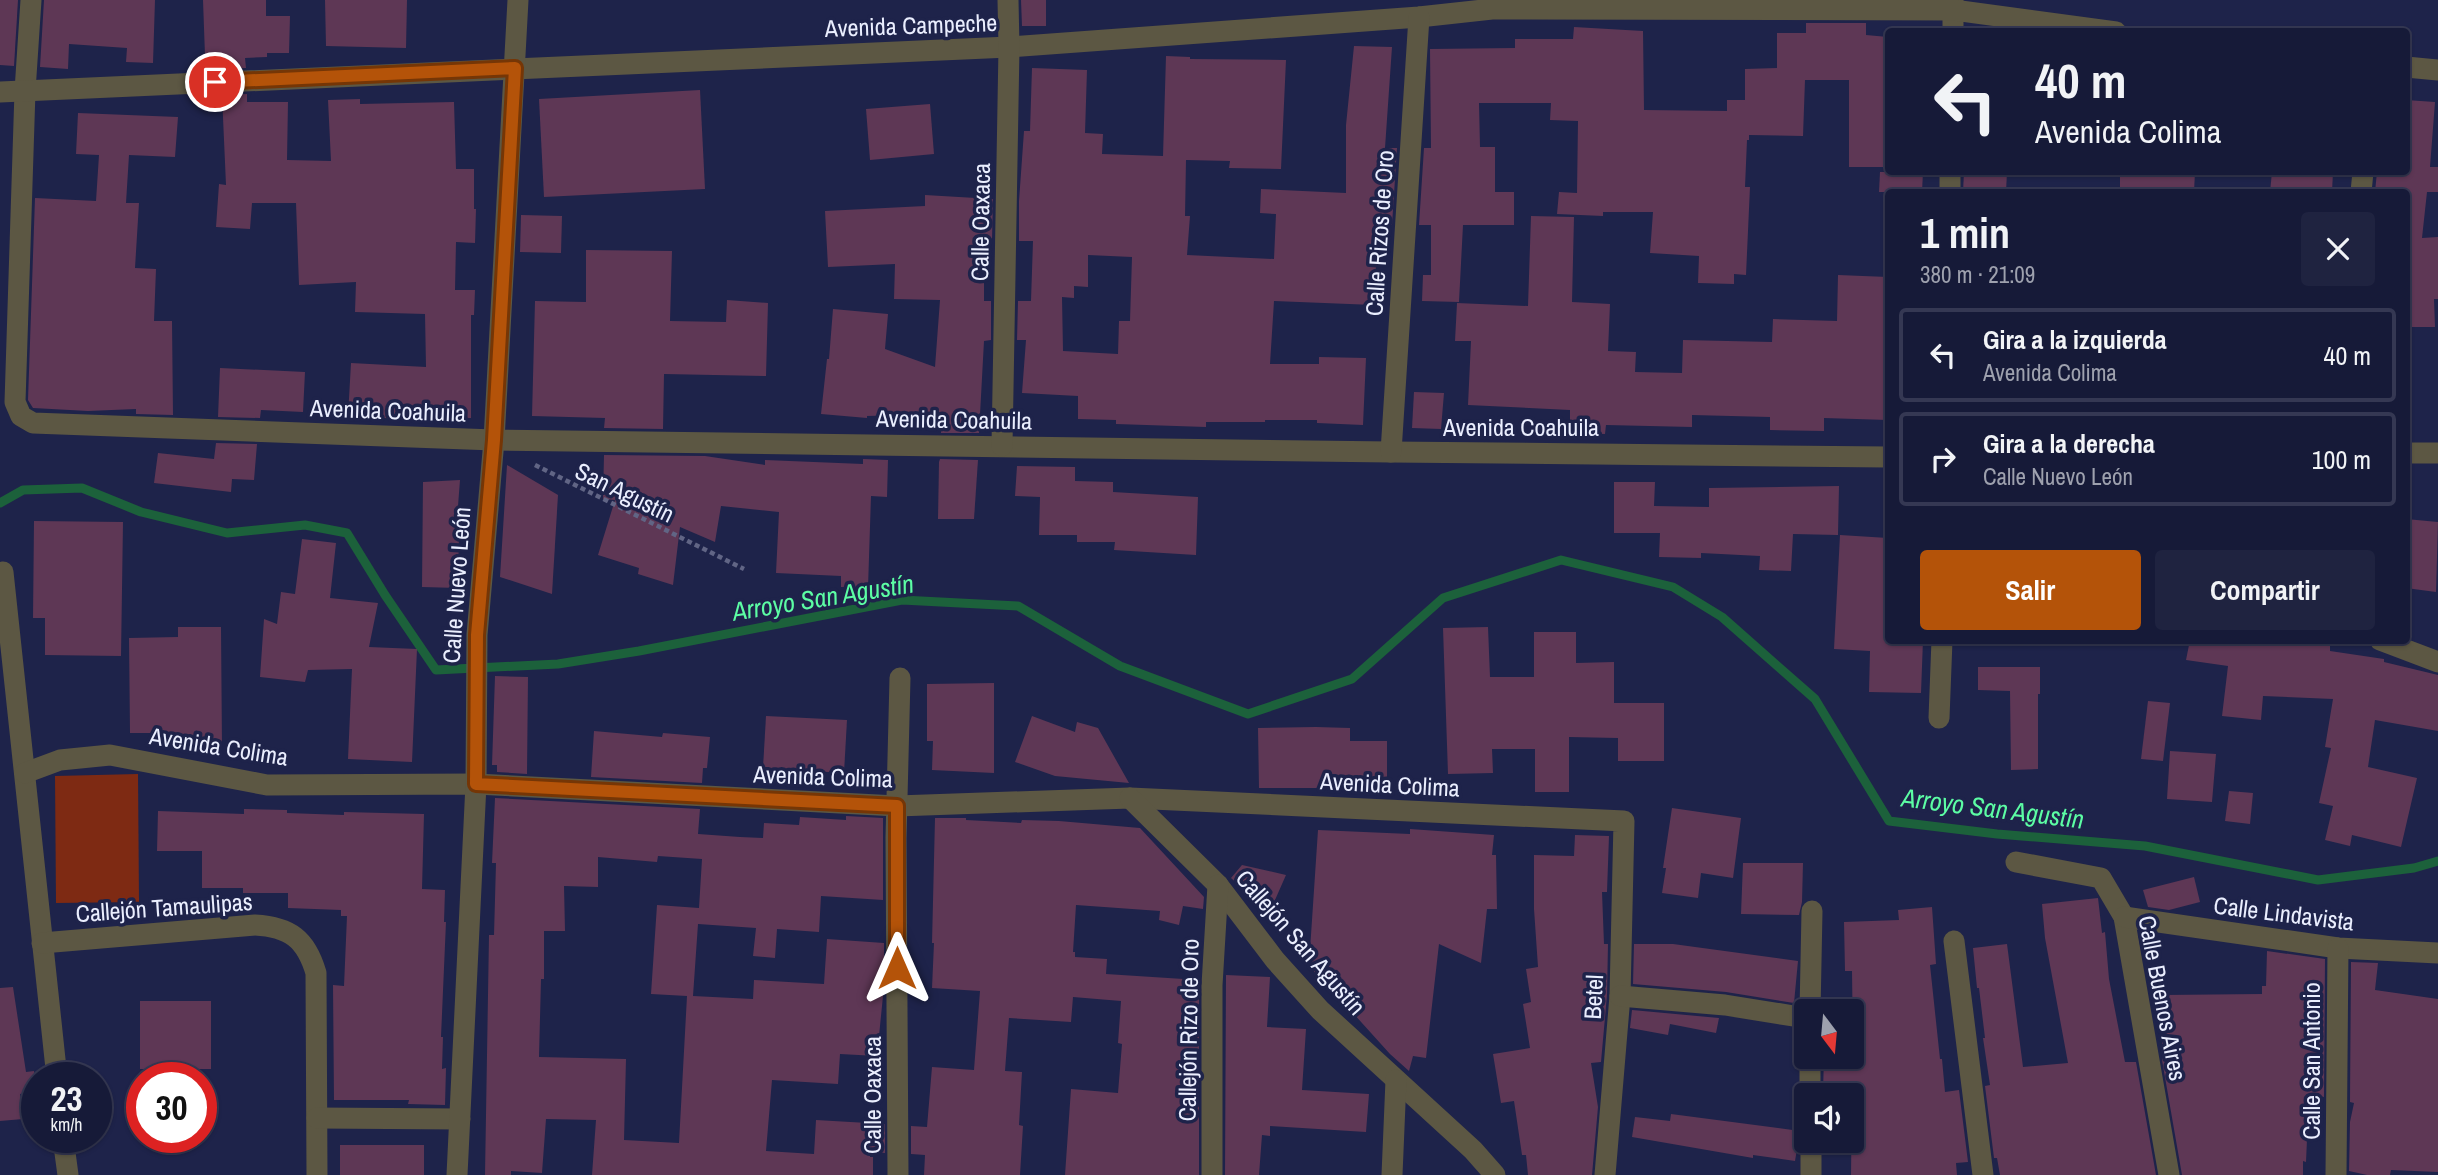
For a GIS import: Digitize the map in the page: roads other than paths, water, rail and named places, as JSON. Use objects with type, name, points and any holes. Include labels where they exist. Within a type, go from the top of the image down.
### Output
[{"type":"street","points":[[25,91],[31,0]]},
{"type":"street","name":"Calle Nuevo León","points":[[457,1175],[476,784],[477,635],[494,440],[518,0]]},
{"type":"street","name":"Calle Oaxaca","points":[[1002,446],[1008,0]]},
{"type":"street","name":"Avenida Campeche","points":[[0,92],[1009,47],[1419,17],[1491,4],[1954,5],[2092,28]]},
{"type":"street","points":[[1953,28],[1954,5]]},
{"type":"street","name":"Calle Rizos de Oro","points":[[1391,453],[1419,17]]},
{"type":"street","points":[[2410,66],[2438,70]]},
{"type":"street","name":"Avenida Coahuila","points":[[25,91],[15,402],[21,416],[33,424],[494,440],[1885,457]]},
{"type":"street","points":[[2410,453],[2438,453]]},
{"type":"street","points":[[3,572],[55,1062]]},
{"type":"street","points":[[1939,718],[1942,644]]},
{"type":"street","points":[[2391,644],[2438,662]]},
{"type":"street","name":"Calle Oaxaca","points":[[898,1175],[897,806],[900,678]]},
{"type":"street","name":"Avenida Colima","points":[[25,774],[60,760],[110,755],[267,785],[476,784],[897,806],[1130,798],[1624,821]]},
{"type":"street","name":"Callejón San Agustín","points":[[1130,798],[1218,886],[1275,960],[1320,1010],[1473,1150],[1495,1175]]},
{"type":"street","name":"Betel","points":[[1605,1175],[1620,996],[1624,821]]},
{"type":"street","name":"Calle Buenos Aires","points":[[2016,862],[2101,878],[2124,917],[2169,1175]]},
{"type":"street","name":"Callejón Rizo de Oro","points":[[1212,1175],[1212,985],[1218,886]]},
{"type":"street","points":[[1810,999],[1812,911]]},
{"type":"street","name":"Calle Lindavista","points":[[2124,917],[2338,948],[2438,953]]},
{"type":"street","name":"Callejón Tamaulipas","points":[[42,943],[255,925],[272,926],[288,932],[302,942],[312,956],[316,973],[317,1175]]},
{"type":"street","points":[[1954,941],[1983,1175]]},
{"type":"street","name":"Calle San Antonio","points":[[2336,1175],[2338,948]]},
{"type":"street","points":[[1620,996],[1725,1005],[1794,1016]]},
{"type":"street","points":[[1392,1175],[1396,1080]]},
{"type":"street","points":[[317,1118],[460,1119]]},
{"type":"street","points":[[65,1153],[68,1175]]},
{"type":"street","points":[[1811,1153],[1811,1175]]},
{"type":"waterway","name":"Arroyo San Agustín","points":[[0,503],[23,490],[82,488],[141,512],[227,533],[305,525],[347,533],[436,670],[558,664],[902,600],[1018,606],[1120,666],[1248,714],[1352,679],[1443,598],[1561,560],[1673,587],[1722,617],[1815,699],[1889,821],[1997,834],[2145,846],[2318,880],[2414,868],[2438,861]]}]
